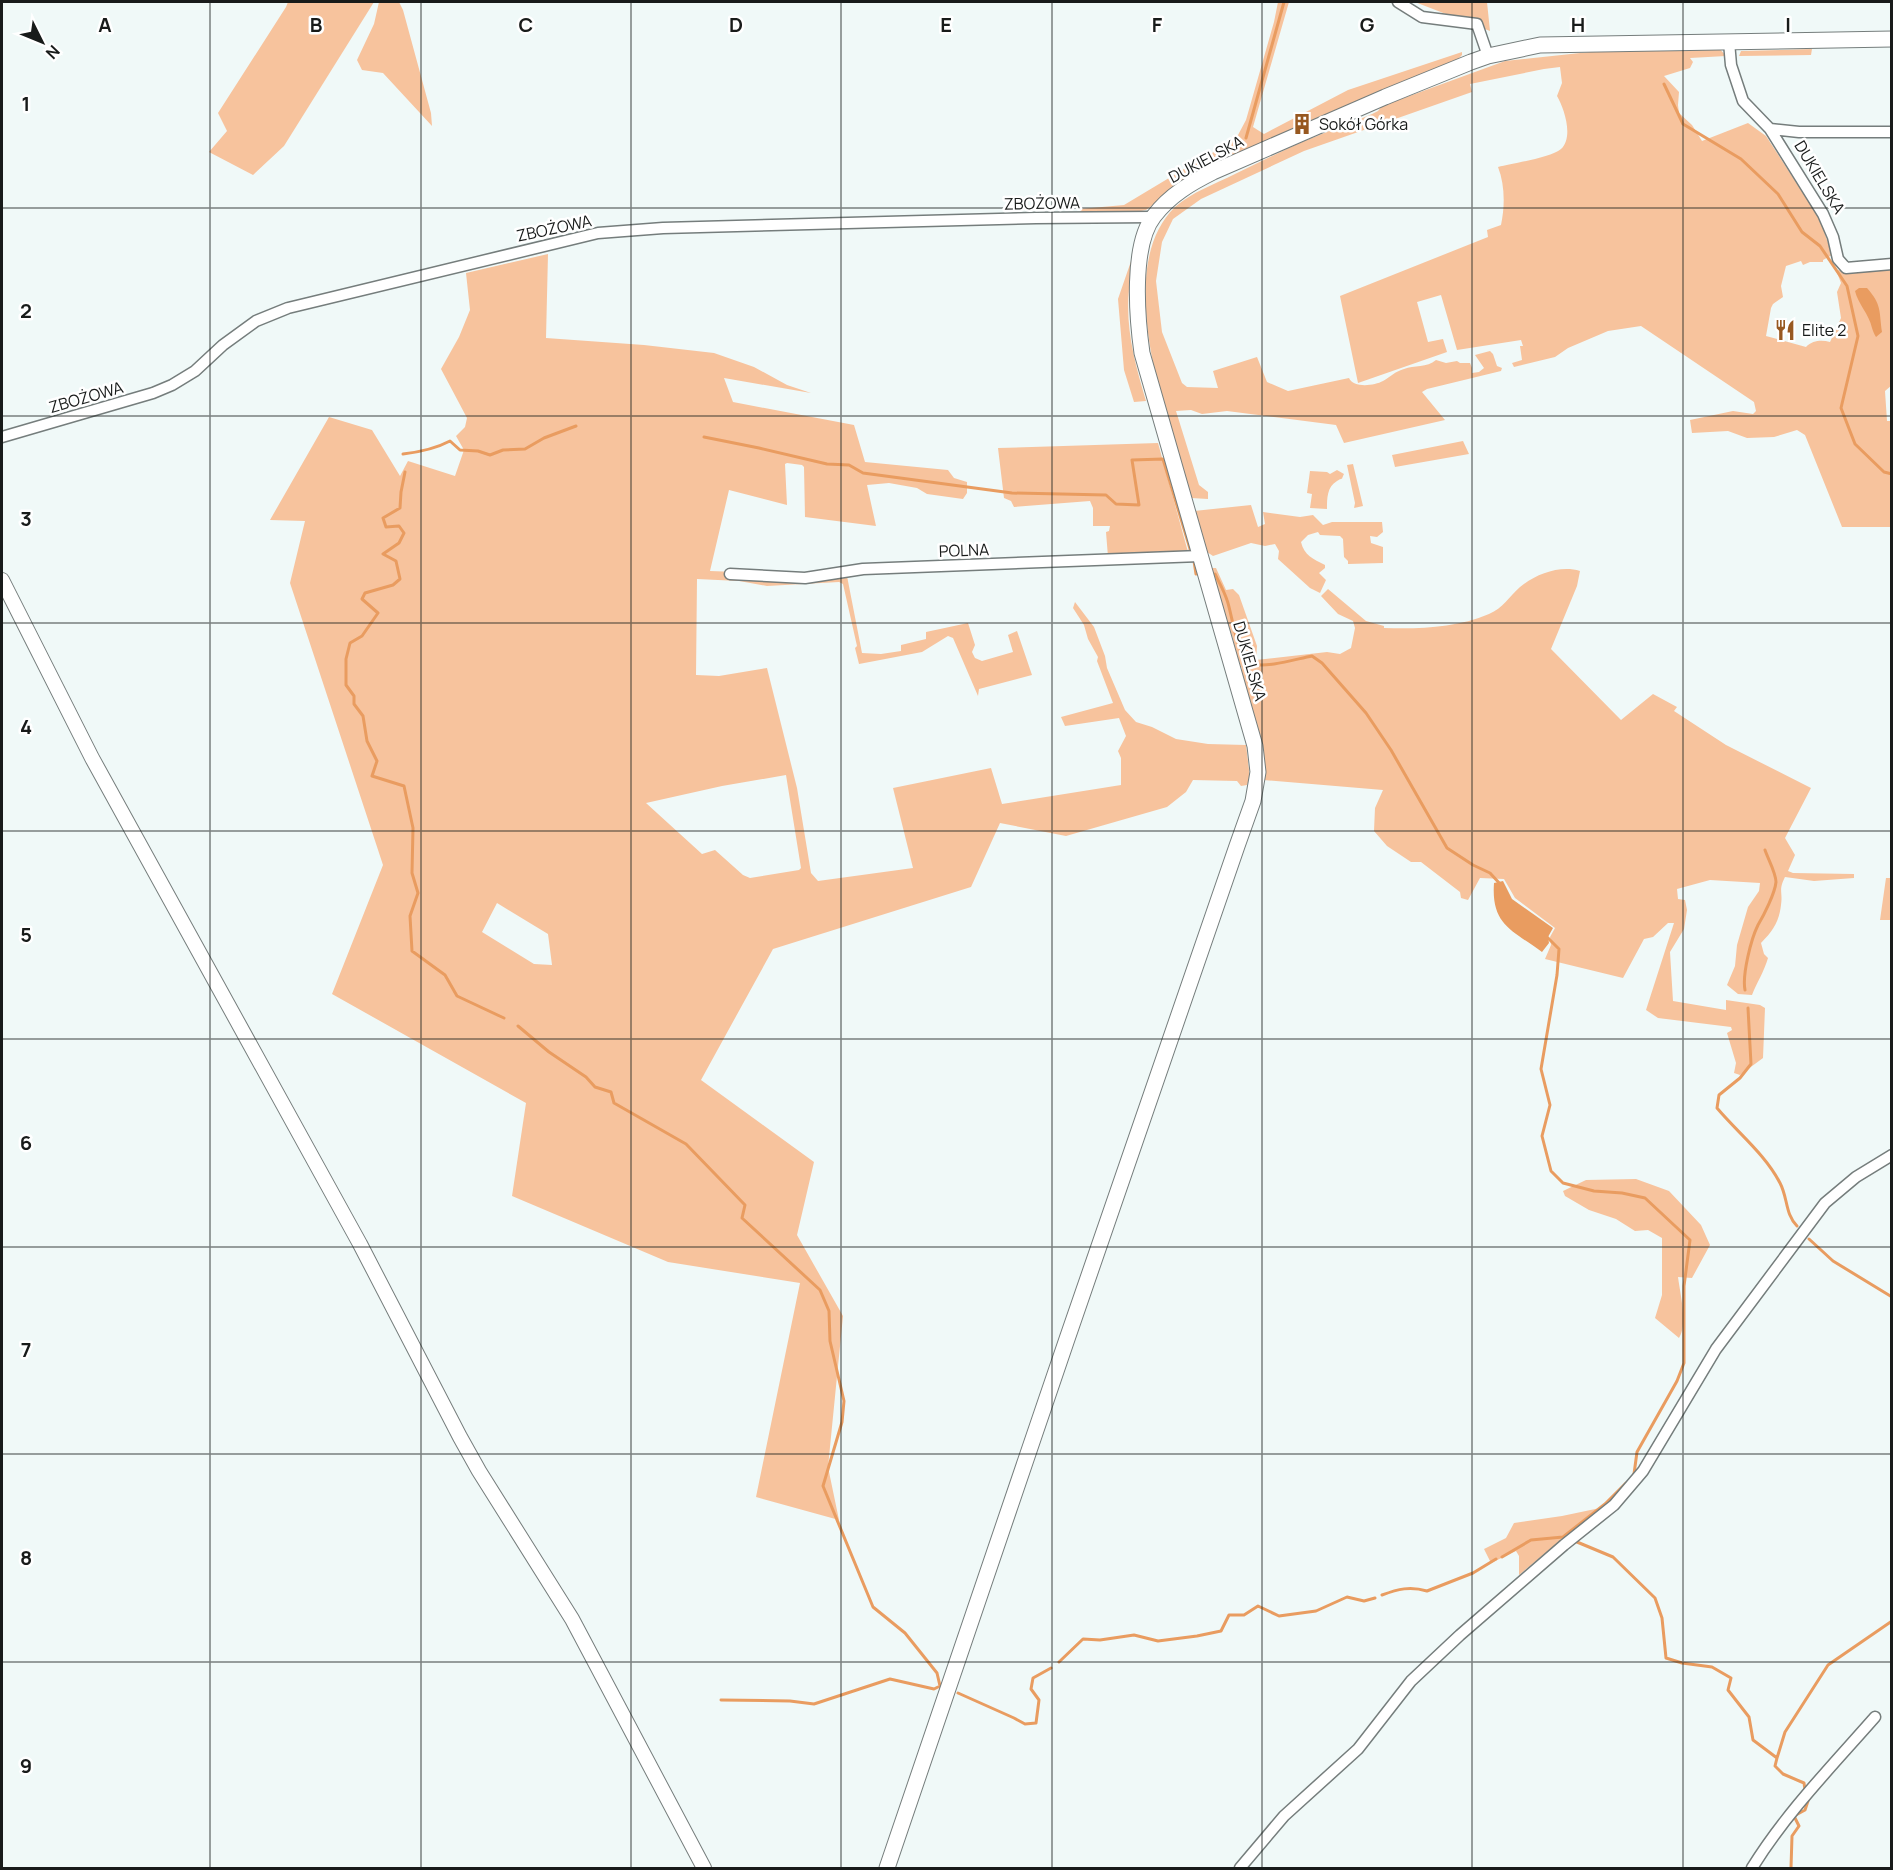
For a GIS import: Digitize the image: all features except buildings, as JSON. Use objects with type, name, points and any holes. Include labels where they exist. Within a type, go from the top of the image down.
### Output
[{"type":"main road","name":"DUKIELSKA","points":[[887,1869],[1253,801],[1258,772],[1255,746],[1142,352],[1137,319],[1137,287],[1140,255],[1145,233],[1152,217],[1173,195],[1213,172],[1385,97],[1488,56],[1540,45],[1892,39]]},
{"type":"street","points":[[1398,2],[1422,17],[1477,24],[1488,56]]},
{"type":"street","name":"DUKIELSKA","points":[[1729,42],[1731,65],[1743,101],[1770,129],[1823,214],[1833,237],[1838,259],[1846,268],[1892,264]]},
{"type":"street","name":"DUKIELSKA","points":[[1770,129],[1799,132],[1892,132]]},
{"type":"street","name":"ZBOŻOWA","points":[[2,437],[153,393],[172,385],[195,371],[223,345],[256,321],[288,308],[598,233],[663,228],[1152,217]]},
{"type":"street","name":"POLNA","points":[[730,574],[805,579],[863,569],[1200,556]]},
{"type":"street","points":[[2,580],[92,758],[345,1216],[464,1445],[572,1619],[704,1869]]},
{"type":"street","points":[[1240,1869],[1284,1816],[1358,1749],[1411,1681],[1476,1621],[1614,1505],[1643,1471],[1716,1349],[1825,1203],[1856,1177],[1891,1155]]},
{"type":"street","points":[[1752,1869],[1769,1840],[1875,1716]]},
{"type":"shaded area","points":[[288,2],[374,2],[284,146],[253,175],[209,152],[227,131],[218,113]]},
{"type":"shaded area","points":[[379,2],[399,2],[403,10],[431,113],[432,126],[383,73],[362,70],[357,60],[374,24]]},
{"type":"shaded area","points":[[1278,2],[1289,2],[1253,127],[1264,134],[1348,90],[1462,52],[1462,55],[1457,60],[1288,131],[1195,174],[1146,210],[1131,213],[1081,214],[1080,209],[1124,205],[1228,145],[1238,135],[1246,120]]},
{"type":"shaded area","points":[[1415,2],[1487,2],[1490,31],[1420,4]]},
{"type":"shaded area","points":[[1719,48],[1726,56],[1690,58],[1693,62],[1690,68],[1664,76],[1679,92],[1679,113],[1692,125],[1702,141],[1748,123],[1766,136],[1820,219],[1832,255],[1823,262],[1810,262],[1803,265],[1801,261],[1786,266],[1781,286],[1783,297],[1771,308],[1766,336],[1806,347],[1818,341],[1830,342],[1841,318],[1837,292],[1841,283],[1836,270],[1851,271],[1890,266],[1892,385],[1885,391],[1887,421],[1892,421],[1891,527],[1842,527],[1805,435],[1797,430],[1774,437],[1747,438],[1728,431],[1692,433],[1690,420],[1733,411],[1753,414],[1756,411],[1754,402],[1641,326],[1608,331],[1568,348],[1555,357],[1514,367],[1512,363],[1522,360],[1521,340],[1457,350],[1441,295],[1417,302],[1428,342],[1443,339],[1447,352],[1358,383],[1340,296],[1488,237],[1487,230],[1501,225],[1504,196],[1498,167],[1549,155],[1561,149],[1565,144],[1567,122],[1557,96],[1562,83],[1560,67],[1470,84],[1472,92],[1304,151],[1201,199],[1173,219],[1162,242],[1156,281],[1162,332],[1182,383],[1187,387],[1218,388],[1213,371],[1257,357],[1267,382],[1288,391],[1349,378],[1359,385],[1374,384],[1401,370],[1429,364],[1436,360],[1446,363],[1457,361],[1470,363],[1472,373],[1479,372],[1484,368],[1475,355],[1490,351],[1497,366],[1502,368],[1501,371],[1422,392],[1445,420],[1344,443],[1336,425],[1227,411],[1202,414],[1191,410],[1176,411],[1199,485],[1208,492],[1208,499],[1191,498],[1159,390],[1150,348],[1146,307],[1147,269],[1156,235],[1175,207],[1204,189],[1296,145],[1372,114],[1382,106],[1505,61],[1599,51]]},
{"type":"shaded area","points":[[1812,49],[1811,55],[1739,56],[1741,51]]},
{"type":"shaded area","points":[[1139,238],[1129,289],[1128,317],[1135,359],[1146,401],[1134,402],[1124,370],[1118,299]]},
{"type":"shaded area","points":[[548,254],[546,338],[714,353],[754,367],[787,385],[811,393],[724,378],[733,402],[854,425],[865,462],[948,470],[954,478],[967,482],[967,493],[963,499],[927,494],[917,488],[889,483],[867,485],[876,526],[805,517],[804,467],[802,465],[785,464],[787,505],[729,490],[710,571],[847,576],[862,653],[881,654],[901,651],[901,645],[926,639],[926,632],[968,623],[975,645],[972,652],[975,658],[982,661],[1013,652],[1008,635],[1017,631],[1032,675],[979,689],[978,696],[953,638],[948,636],[922,652],[859,664],[843,584],[839,582],[767,586],[739,581],[697,579],[696,675],[719,676],[767,668],[797,788],[811,873],[818,881],[913,868],[893,788],[991,768],[1002,804],[1121,785],[1121,758],[1118,751],[1126,736],[1119,718],[1065,726],[1061,717],[1113,703],[1097,661],[1098,657],[1088,639],[1084,625],[1073,608],[1075,602],[1094,627],[1107,668],[1125,710],[1136,722],[1176,739],[1208,744],[1246,745],[1250,778],[1247,785],[1241,786],[1237,781],[1193,780],[1186,792],[1167,807],[1066,836],[1000,823],[971,887],[773,949],[701,1080],[814,1162],[797,1235],[843,1316],[828,1467],[839,1520],[756,1497],[800,1283],[668,1262],[512,1196],[526,1103],[332,994],[383,865],[290,583],[305,521],[270,520],[329,417],[372,430],[400,476],[408,461],[455,476],[464,450],[456,436],[465,427],[467,418],[441,369],[459,337],[470,310],[466,273]],"holes":[[[786,775],[801,868],[799,870],[750,878],[743,875],[715,850],[702,854],[646,803]],[[497,903],[548,934],[552,965],[534,964],[482,932]]]},
{"type":"shaded area","points":[[1859,288],[1867,288],[1878,304],[1882,332],[1876,337],[1856,296],[1855,291]]},
{"type":"shaded area","points":[[1463,441],[1469,454],[1395,467],[1392,455]]},
{"type":"shaded area","points":[[1158,443],[1188,552],[1108,557],[1106,532],[1109,531],[1110,526],[1093,526],[1093,508],[1090,501],[1014,507],[1011,501],[1004,498],[998,448]]},
{"type":"shaded area","points":[[1353,464],[1363,506],[1354,508],[1347,465]]},
{"type":"shaded area","points":[[1337,470],[1344,474],[1342,479],[1334,483],[1329,490],[1327,509],[1310,508],[1312,494],[1307,493],[1310,471],[1330,474]]},
{"type":"shaded area","points":[[1251,505],[1258,527],[1265,524],[1263,512],[1300,517],[1313,515],[1323,525],[1332,522],[1382,522],[1383,532],[1377,537],[1370,536],[1371,543],[1383,547],[1383,563],[1348,564],[1344,557],[1343,539],[1340,536],[1320,535],[1318,532],[1308,535],[1301,542],[1304,550],[1313,559],[1325,565],[1319,573],[1326,580],[1320,593],[1310,588],[1278,559],[1279,551],[1275,544],[1265,546],[1251,543],[1213,556],[1207,552],[1194,511]]},
{"type":"shaded area","points":[[1212,568],[1216,568],[1226,590],[1233,589],[1239,595],[1257,646],[1256,660],[1327,652],[1340,654],[1351,648],[1355,628],[1353,621],[1338,614],[1321,596],[1328,589],[1366,621],[1384,626],[1384,628],[1424,628],[1451,625],[1494,612],[1520,587],[1533,578],[1549,572],[1564,569],[1580,571],[1577,586],[1551,649],[1621,720],[1653,694],[1677,707],[1674,711],[1726,745],[1811,788],[1785,838],[1795,855],[1788,871],[1854,874],[1854,878],[1814,881],[1785,877],[1777,921],[1761,943],[1764,954],[1768,958],[1752,995],[1738,994],[1727,985],[1735,966],[1737,945],[1748,907],[1759,891],[1760,883],[1710,880],[1677,889],[1678,899],[1685,900],[1687,910],[1684,929],[1670,952],[1673,1001],[1726,1010],[1726,1000],[1760,1005],[1765,1008],[1763,1058],[1740,1075],[1734,1073],[1736,1063],[1727,1033],[1732,1030],[1731,1027],[1658,1018],[1646,1010],[1674,923],[1668,923],[1653,937],[1644,939],[1623,978],[1545,959],[1551,945],[1550,937],[1555,928],[1515,898],[1504,879],[1480,878],[1468,900],[1461,898],[1460,892],[1421,862],[1411,862],[1387,846],[1374,831],[1375,808],[1383,790],[1263,780],[1264,761],[1257,724],[1241,676],[1242,669],[1226,622]]},
{"type":"shaded area","points":[[1886,878],[1891,878],[1891,920],[1880,920]]},
{"type":"shaded area","points":[[1503,881],[1512,899],[1553,928],[1548,937],[1549,943],[1542,952],[1513,932],[1500,917],[1494,897],[1494,883]]},
{"type":"shaded area","points":[[1636,1179],[1669,1191],[1701,1225],[1710,1245],[1692,1278],[1678,1277],[1683,1317],[1682,1332],[1679,1338],[1655,1318],[1662,1295],[1662,1238],[1648,1230],[1635,1231],[1616,1219],[1589,1210],[1565,1196],[1563,1191],[1586,1180]]},
{"type":"shaded area","points":[[1600,1508],[1519,1575],[1519,1556],[1516,1551],[1491,1563],[1484,1549],[1506,1538],[1514,1523]]},
{"type":"waterway","points":[[1246,138],[1284,2]]},
{"type":"waterway","points":[[1664,84],[1683,124],[1741,159],[1778,194],[1802,232],[1820,246],[1847,286],[1858,336],[1841,408],[1855,444],[1884,472],[1892,474]]},
{"type":"waterway","points":[[403,454],[427,450],[450,441],[460,450],[478,451],[490,455],[503,450],[525,449],[544,438],[576,426]]},
{"type":"waterway","points":[[704,437],[827,464],[849,465],[863,473],[1012,493],[1106,495],[1116,504],[1139,505],[1132,460],[1163,459],[1191,552]]},
{"type":"waterway","points":[[405,472],[400,508],[383,518],[386,527],[399,526],[404,533],[399,543],[383,554],[396,561],[400,579],[393,585],[365,593],[362,599],[378,613],[362,636],[350,643],[346,659],[346,685],[354,696],[354,704],[363,716],[367,741],[377,761],[372,776],[404,786],[413,828],[412,873],[418,893],[410,916],[412,951],[445,975],[457,996],[504,1018]]},
{"type":"waterway","points":[[1194,561],[1196,574]]},
{"type":"waterway","points":[[1215,574],[1226,597],[1239,645],[1247,661],[1252,664],[1266,665],[1312,656],[1322,663],[1366,713],[1391,750],[1447,848],[1490,873],[1501,885]]},
{"type":"waterway","points":[[1745,990],[1744,983],[1750,948],[1776,882],[1765,850]]},
{"type":"waterway","points":[[1546,936],[1559,949],[1557,975],[1541,1069],[1550,1105],[1542,1136],[1551,1171],[1563,1183],[1594,1191],[1622,1193],[1645,1198],[1690,1240],[1684,1286],[1684,1363],[1677,1381],[1637,1452],[1634,1474]]},
{"type":"waterway","points":[[1748,1008],[1751,1064],[1740,1078],[1719,1095],[1717,1108],[1774,1172],[1783,1189],[1790,1216],[1797,1226]]},
{"type":"waterway","points":[[518,1026],[549,1052],[586,1077],[595,1087],[611,1092],[614,1103],[686,1144],[745,1205],[742,1218],[820,1290],[829,1311],[830,1341],[844,1401],[842,1422],[823,1486],[873,1607],[905,1633],[937,1673],[940,1686],[934,1689],[890,1679],[814,1704],[790,1701],[721,1700]]},
{"type":"waterway","points":[[1809,1239],[1833,1261],[1892,1297]]},
{"type":"waterway","points":[[1502,1557],[1531,1540],[1563,1537],[1605,1504],[1626,1483]]},
{"type":"waterway","points":[[1577,1542],[1613,1557],[1655,1598],[1662,1618],[1666,1658],[1682,1663],[1712,1667],[1731,1678],[1728,1690],[1749,1717],[1753,1740],[1777,1758],[1775,1766],[1783,1774],[1804,1783],[1805,1790]]},
{"type":"waterway","points":[[1382,1595],[1404,1589],[1427,1591],[1473,1573],[1496,1559]]},
{"type":"waterway","points":[[1059,1662],[1083,1639],[1100,1640],[1134,1635],[1158,1641],[1197,1636],[1221,1631],[1229,1615],[1244,1615],[1258,1606],[1279,1616],[1316,1611],[1347,1597],[1364,1601],[1375,1598]]},
{"type":"waterway","points":[[1777,1758],[1785,1732],[1828,1665],[1892,1621]]},
{"type":"waterway","points":[[958,1693],[1025,1724],[1036,1723],[1039,1700],[1031,1689],[1033,1678],[1051,1668]]},
{"type":"waterway","points":[[1791,1868],[1792,1836],[1799,1826],[1794,1816],[1805,1810],[1809,1798]]},
{"type":"place","name":"Sokół Górka","points":[[1302,124]]},
{"type":"place","name":"Elite 2","points":[[1785,330]]}]
